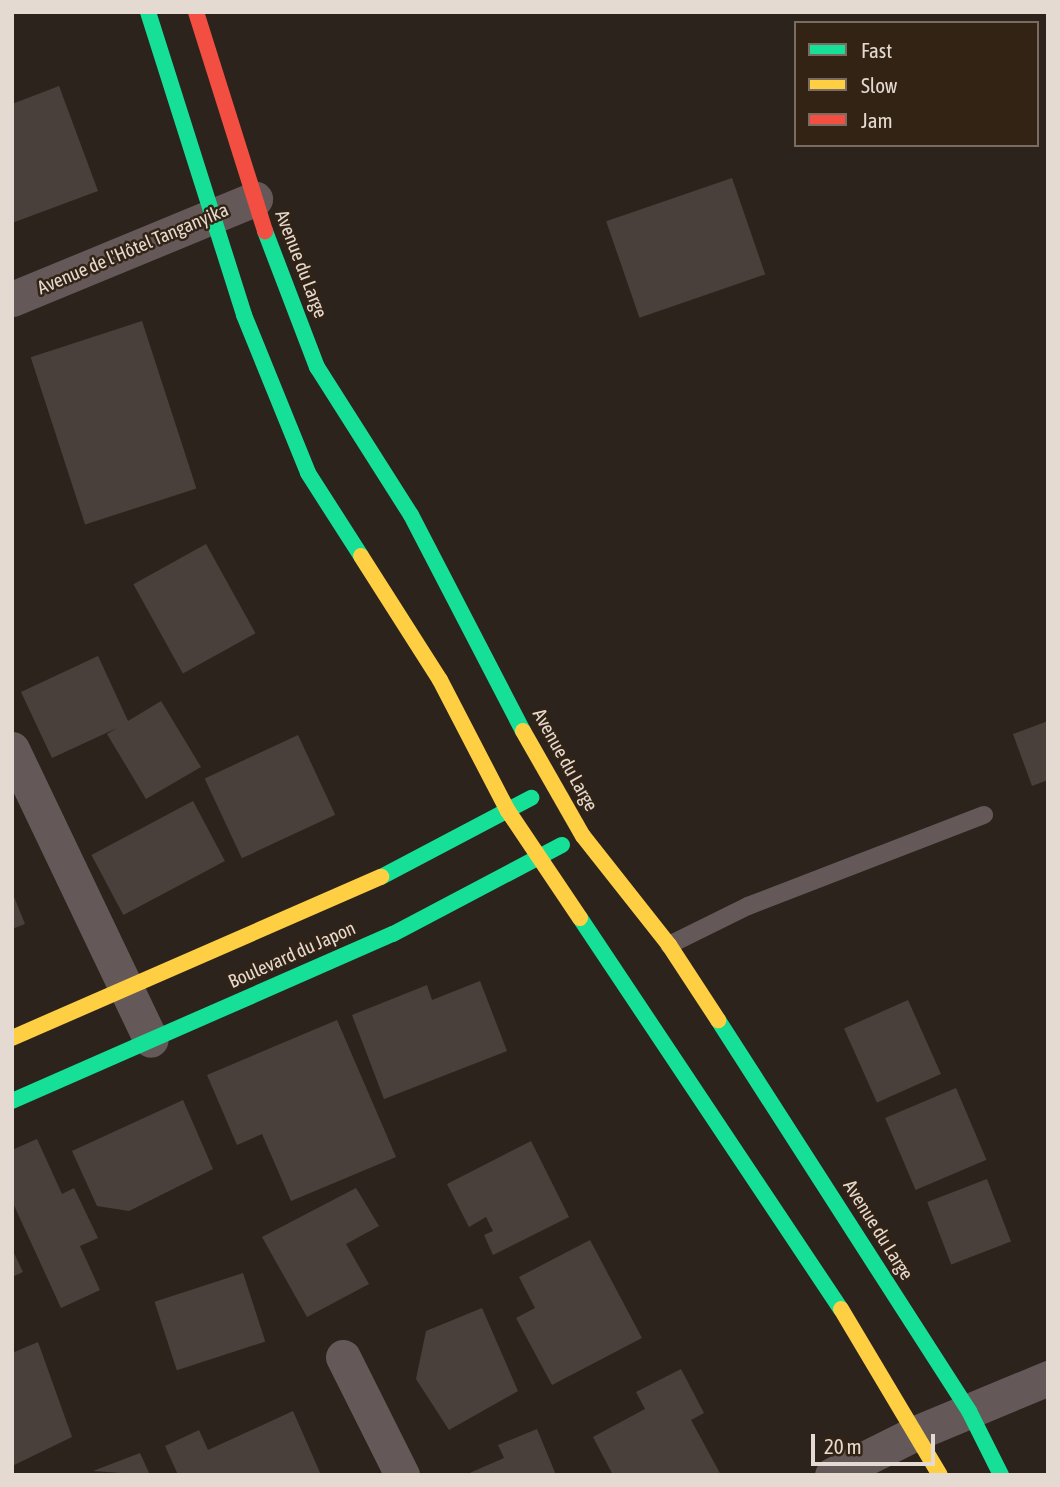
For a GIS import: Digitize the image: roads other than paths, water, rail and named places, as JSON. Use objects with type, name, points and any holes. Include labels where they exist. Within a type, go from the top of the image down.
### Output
[{"type":"main road","points":[[148,12],[244,315],[308,473],[440,680],[508,811],[875,1360],[940,1475]]},
{"type":"main road","name":"Avenue du Large","points":[[196,12],[255,199],[317,367],[411,515],[552,787],[583,836],[668,945],[969,1411],[1001,1475]]},
{"type":"main road","name":"Boulevard du Japon","points":[[12,1038],[368,884],[552,787]]},
{"type":"main road","name":"Boulevard du Japon","points":[[12,1101],[393,934],[539,855],[583,836]]},
{"type":"street","name":"Avenue de l'Hôtel Tanganyika","points":[[12,299],[255,199]]},
{"type":"street","points":[[12,749],[152,1040]]},
{"type":"street","points":[[343,1357],[402,1475]]},
{"type":"street","points":[[832,1475],[916,1433],[1048,1378]]},
{"type":"lane","points":[[668,945],[748,906],[984,815]]}]
